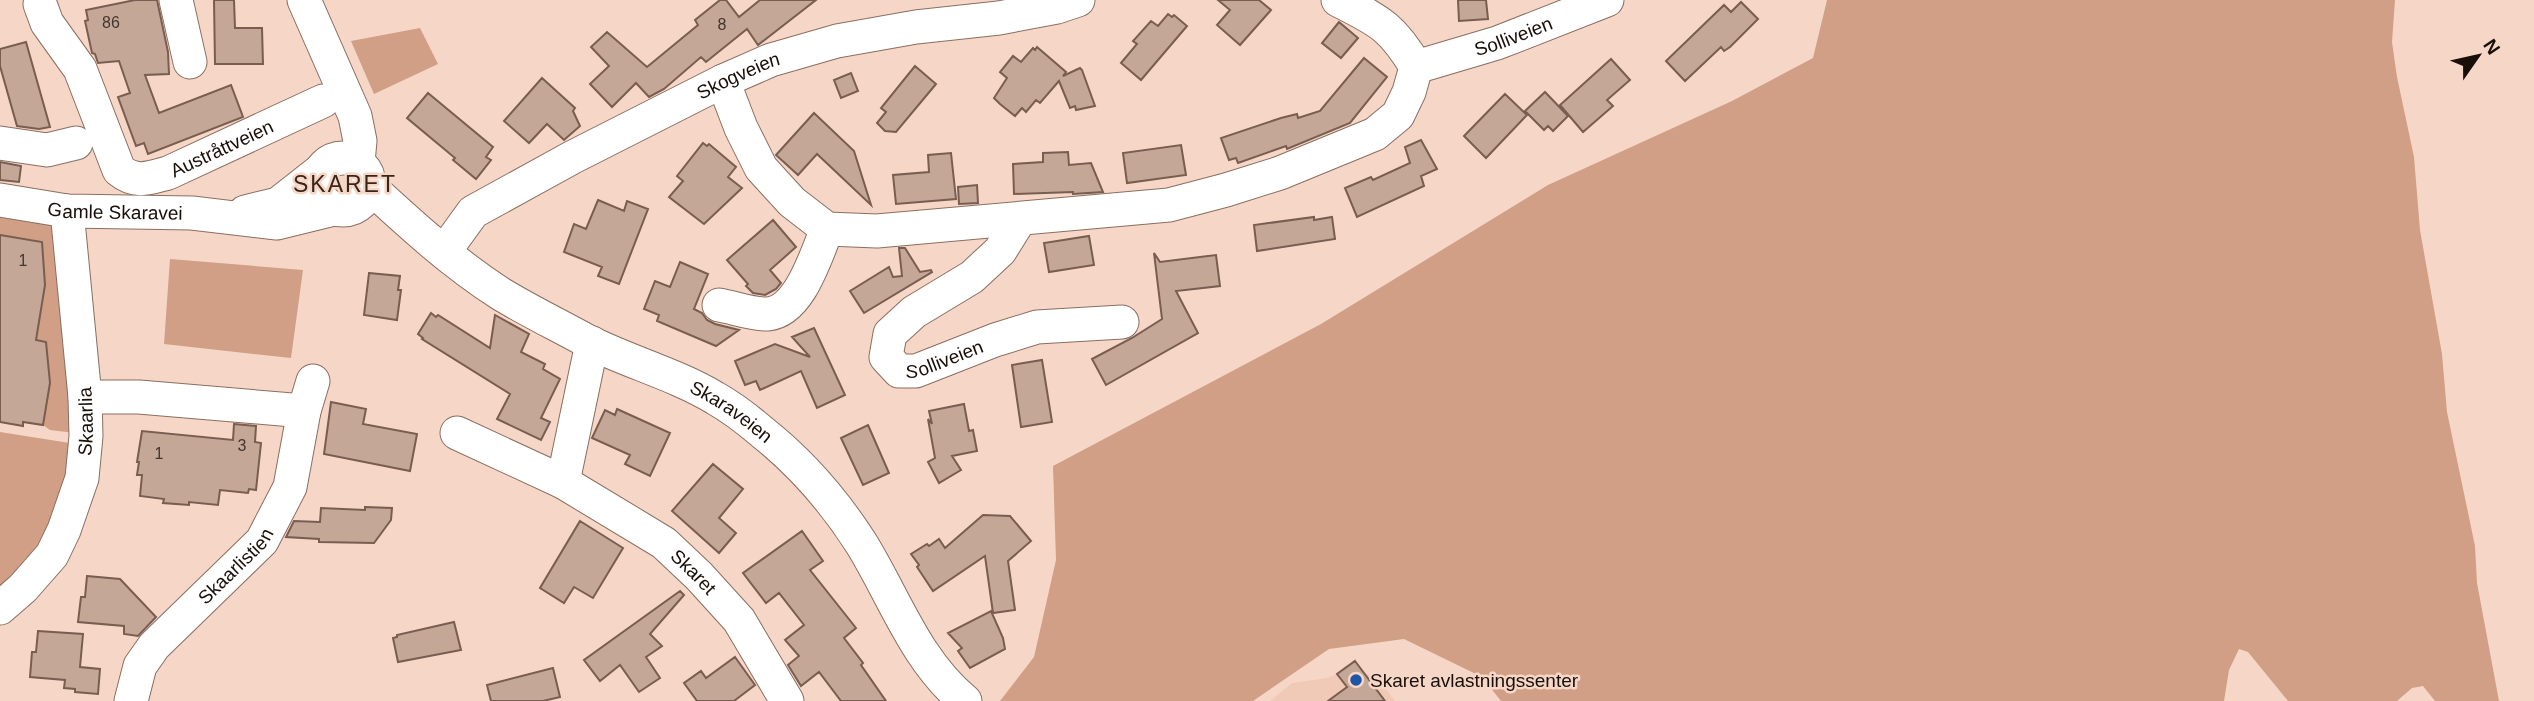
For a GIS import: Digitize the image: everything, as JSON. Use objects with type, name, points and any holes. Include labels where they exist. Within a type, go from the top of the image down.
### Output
[{"type":"street","points":[[176,0],[190,62]]},
{"type":"street","points":[[304,0],[334,65],[333,97],[343,183]]},
{"type":"street","name":"Skogveien","points":[[444,253],[473,212],[573,157],[723,81],[771,60],[837,41],[916,27],[999,18],[1057,7],[1078,0]]},
{"type":"street","points":[[723,81],[741,128],[761,168],[792,202],[827,229],[877,231],[1169,205],[1280,173],[1375,134],[1398,115],[1409,92],[1416,67],[1386,25],[1338,0]]},
{"type":"street","name":"Solliveien","points":[[1416,67],[1497,43],[1607,0]]},
{"type":"street","name":"Gamle Skaravei","points":[[45,1],[47,23],[80,69],[119,170]]},
{"type":"street","name":"Austråttveien","points":[[119,170],[129,178],[147,178],[168,173],[333,97]]},
{"type":"street","points":[[0,143],[47,150],[76,143]]},
{"type":"street","name":"Gamle Skaravei","points":[[0,200],[67,211],[229,216],[343,183]]},
{"type":"street","name":"Skaraveien","points":[[343,183],[408,222],[444,253],[501,294],[592,343],[715,397],[762,431],[801,467],[835,506],[861,544],[905,625],[928,660],[950,688],[965,701]]},
{"type":"street","name":"Skaarlia","points":[[0,608],[23,588],[52,555],[64,530],[82,478],[86,436],[85,397],[67,211]]},
{"type":"street","name":"Solliveien","points":[[1020,219],[1000,251],[972,277],[914,312],[890,334],[886,357],[899,371],[916,371],[995,340],[1037,327],[1122,322]]},
{"type":"street","points":[[719,305],[768,314],[788,306],[804,283],[827,229]]},
{"type":"street","points":[[563,482],[592,343]]},
{"type":"street","name":"Skaarlistien","points":[[85,397],[308,396],[290,487],[262,541],[154,646],[140,666],[130,701]]},
{"type":"street","name":"Skaret","points":[[457,433],[563,482],[664,543],[739,620],[788,701]]},
{"type":"shaded area","points":[[1827,0],[2395,0],[2392,42],[2397,77],[2414,157],[2420,230],[2442,354],[2447,412],[2475,546],[2477,583],[2499,701],[2435,701],[2423,686],[2412,688],[2397,701],[2288,701],[2248,652],[2239,649],[2229,670],[2224,701],[1501,701],[1482,677],[1404,639],[1329,649],[1253,701],[1000,701],[1034,657],[1056,560],[1053,466],[1321,324],[1548,185],[1732,101],[1813,58]]},
{"type":"shaded area","points":[[420,28],[438,64],[374,94],[351,41]]},
{"type":"shaded area","points":[[0,211],[49,221],[57,237],[75,433],[50,430],[43,425],[50,383],[46,342],[36,340],[45,285],[42,242],[0,235]]},
{"type":"shaded area","points":[[170,259],[303,270],[291,358],[164,344]]},
{"type":"shaded area","points":[[0,432],[76,444],[48,541],[0,594]]},
{"type":"shaded area","points":[[1355,661],[1364,673],[1377,677],[1395,701],[1270,701],[1292,683],[1327,678]]},
{"type":"building","points":[[135,0],[157,0],[168,52],[169,74],[145,75],[159,113],[231,85],[243,117],[148,154],[144,143],[136,146],[118,97],[130,93],[119,61],[98,63],[92,53],[85,21],[88,20],[86,10]]},
{"type":"building","points":[[214,0],[234,0],[235,28],[262,28],[263,64],[215,64]]},
{"type":"building","points":[[720,0],[726,0],[739,17],[760,0],[816,0],[758,45],[747,29],[706,62],[701,57],[664,89],[649,97],[636,83],[612,107],[590,84],[609,66],[591,47],[607,32],[647,67],[698,25],[695,20]]},
{"type":"building","points":[[1218,0],[1259,0],[1271,10],[1240,45],[1217,25],[1230,10]]},
{"type":"building","points":[[1458,0],[1486,0],[1488,19],[1459,21]]},
{"type":"building","points":[[1741,2],[1758,19],[1730,47],[1724,51],[1721,47],[1685,81],[1666,61],[1724,5],[1731,12]]},
{"type":"building","points":[[1168,14],[1172,17],[1174,15],[1187,26],[1141,80],[1121,63],[1137,44],[1133,41],[1151,21],[1158,26]]},
{"type":"building","points":[[1339,22],[1358,38],[1341,58],[1322,43]]},
{"type":"building","points":[[26,42],[50,127],[39,129],[17,126],[0,66],[0,49]]},
{"type":"building","points":[[1037,47],[1066,72],[1063,76],[1080,68],[1082,70],[1095,106],[1076,110],[1075,106],[1070,108],[1059,81],[1040,103],[1036,100],[1026,112],[1022,108],[1015,116],[994,98],[1007,78],[1000,72],[1013,56],[1021,62]]},
{"type":"building","points":[[1364,58],[1387,77],[1350,123],[1287,149],[1286,146],[1238,163],[1236,158],[1229,160],[1221,138],[1281,118],[1297,114],[1298,118],[1320,111]]},
{"type":"building","points":[[1611,59],[1630,80],[1607,100],[1613,106],[1583,132],[1560,105]]},
{"type":"building","points":[[915,66],[936,84],[896,132],[885,131],[877,123],[886,112],[881,108]]},
{"type":"building","points":[[851,73],[858,91],[841,98],[834,80]]},
{"type":"building","points":[[542,78],[575,108],[573,111],[580,126],[564,140],[547,124],[529,143],[504,121]]},
{"type":"building","points":[[1545,92],[1568,116],[1553,131],[1548,126],[1544,130],[1525,111]]},
{"type":"building","points":[[428,93],[493,147],[486,157],[491,160],[476,179],[407,118]]},
{"type":"building","points":[[1505,94],[1527,115],[1486,158],[1464,136]]},
{"type":"building","points":[[814,113],[854,151],[871,205],[817,154],[798,175],[776,155]]},
{"type":"building","points":[[1421,140],[1437,169],[1421,176],[1424,186],[1357,217],[1345,188],[1371,177],[1373,180],[1410,163],[1405,147]]},
{"type":"building","points":[[703,143],[707,146],[709,144],[736,167],[728,177],[742,188],[704,224],[669,197],[683,181],[677,176]]},
{"type":"building","points":[[1181,145],[1186,175],[1127,183],[1123,153]]},
{"type":"building","points":[[1068,152],[1069,165],[1091,163],[1103,192],[1014,194],[1013,164],[1043,162],[1043,153]]},
{"type":"building","points":[[951,153],[956,199],[896,204],[893,175],[929,172],[928,155]]},
{"type":"building","points":[[0,162],[21,166],[19,182],[0,180]]},
{"type":"building","points":[[977,185],[978,203],[959,204],[958,187]]},
{"type":"building","points":[[598,200],[624,211],[627,201],[648,209],[619,284],[598,276],[602,267],[564,252],[574,224],[586,229]]},
{"type":"building","points":[[1314,217],[1314,220],[1332,217],[1335,239],[1257,251],[1254,225]]},
{"type":"building","points":[[773,220],[796,247],[770,270],[781,283],[776,289],[765,295],[753,293],[727,260]]},
{"type":"building","points":[[0,235],[42,242],[45,285],[36,340],[46,342],[50,383],[43,425],[23,422],[23,426],[0,422]]},
{"type":"building","points":[[1089,236],[1094,265],[1049,272],[1044,243]]},
{"type":"building","points":[[899,248],[905,248],[920,272],[932,272],[864,313],[850,291],[889,267],[893,277],[902,276]]},
{"type":"building","points":[[1154,253],[1160,262],[1216,255],[1220,286],[1176,291],[1198,333],[1106,385],[1092,359],[1162,319]]},
{"type":"building","points":[[680,262],[708,274],[694,309],[715,324],[739,330],[716,346],[657,321],[659,315],[644,309],[655,281],[670,287]]},
{"type":"building","points":[[369,273],[400,276],[397,320],[364,315]]},
{"type":"building","points":[[431,313],[490,348],[495,315],[529,334],[521,352],[545,364],[543,369],[560,379],[541,418],[550,422],[541,440],[497,419],[510,394],[422,339],[418,334]]},
{"type":"building","points":[[814,328],[845,395],[817,408],[801,371],[760,390],[756,381],[745,385],[735,361],[775,344],[810,357],[792,337]]},
{"type":"building","points":[[1042,360],[1052,422],[1021,427],[1012,365]]},
{"type":"building","points":[[331,402],[366,409],[363,424],[417,434],[410,471],[324,454]]},
{"type":"building","points":[[964,404],[969,431],[973,430],[977,451],[952,456],[961,470],[939,483],[928,462],[935,458],[929,411]]},
{"type":"building","points":[[617,409],[670,433],[650,476],[625,464],[630,455],[592,438],[605,410],[615,415]]},
{"type":"building","points":[[234,424],[256,426],[255,442],[261,443],[256,490],[249,489],[248,493],[220,490],[218,505],[163,503],[164,499],[140,496],[142,475],[137,475],[137,462],[142,431],[233,440]]},
{"type":"building","points":[[868,425],[889,473],[863,485],[841,438]]},
{"type":"building","points":[[713,464],[743,489],[719,518],[736,533],[719,553],[672,511]]},
{"type":"building","points":[[365,507],[392,508],[391,520],[374,543],[319,542],[319,539],[286,537],[294,521],[320,522],[321,508],[365,510]]},
{"type":"building","points":[[983,515],[1010,516],[1031,541],[1008,561],[1015,610],[993,613],[985,556],[933,591],[911,554],[939,539],[945,548]]},
{"type":"building","points":[[580,521],[623,548],[593,598],[574,587],[564,603],[540,588]]},
{"type":"building","points":[[802,531],[823,561],[810,570],[856,628],[844,638],[886,701],[841,701],[819,672],[801,686],[788,665],[799,656],[785,640],[804,625],[779,593],[766,603],[743,573]]},
{"type":"building","points":[[87,576],[120,579],[156,617],[138,636],[124,634],[124,626],[78,622]]},
{"type":"building","points":[[680,591],[684,595],[650,634],[662,646],[646,657],[660,678],[639,692],[620,665],[600,681],[584,660]]},
{"type":"building","points":[[991,611],[1005,649],[970,668],[958,651],[962,648],[948,633]]},
{"type":"building","points":[[454,622],[461,650],[398,662],[393,638],[397,635]]},
{"type":"building","points":[[38,631],[83,634],[80,667],[100,669],[98,694],[64,688],[65,680],[30,677],[32,652],[36,652]]},
{"type":"building","points":[[735,657],[755,685],[734,701],[697,701],[684,683],[701,671],[706,678]]},
{"type":"building","name":"Skaret avlastningssenter","points":[[1355,661],[1385,701],[1328,701],[1347,687],[1337,674]]},
{"type":"building","points":[[553,668],[560,697],[543,701],[491,701],[487,685]]},
{"type":"place","name":"Skaret avlastningssenter","points":[[1356,680]]},
{"type":"district","name":"SKARET","points":[[345,184]]}]
